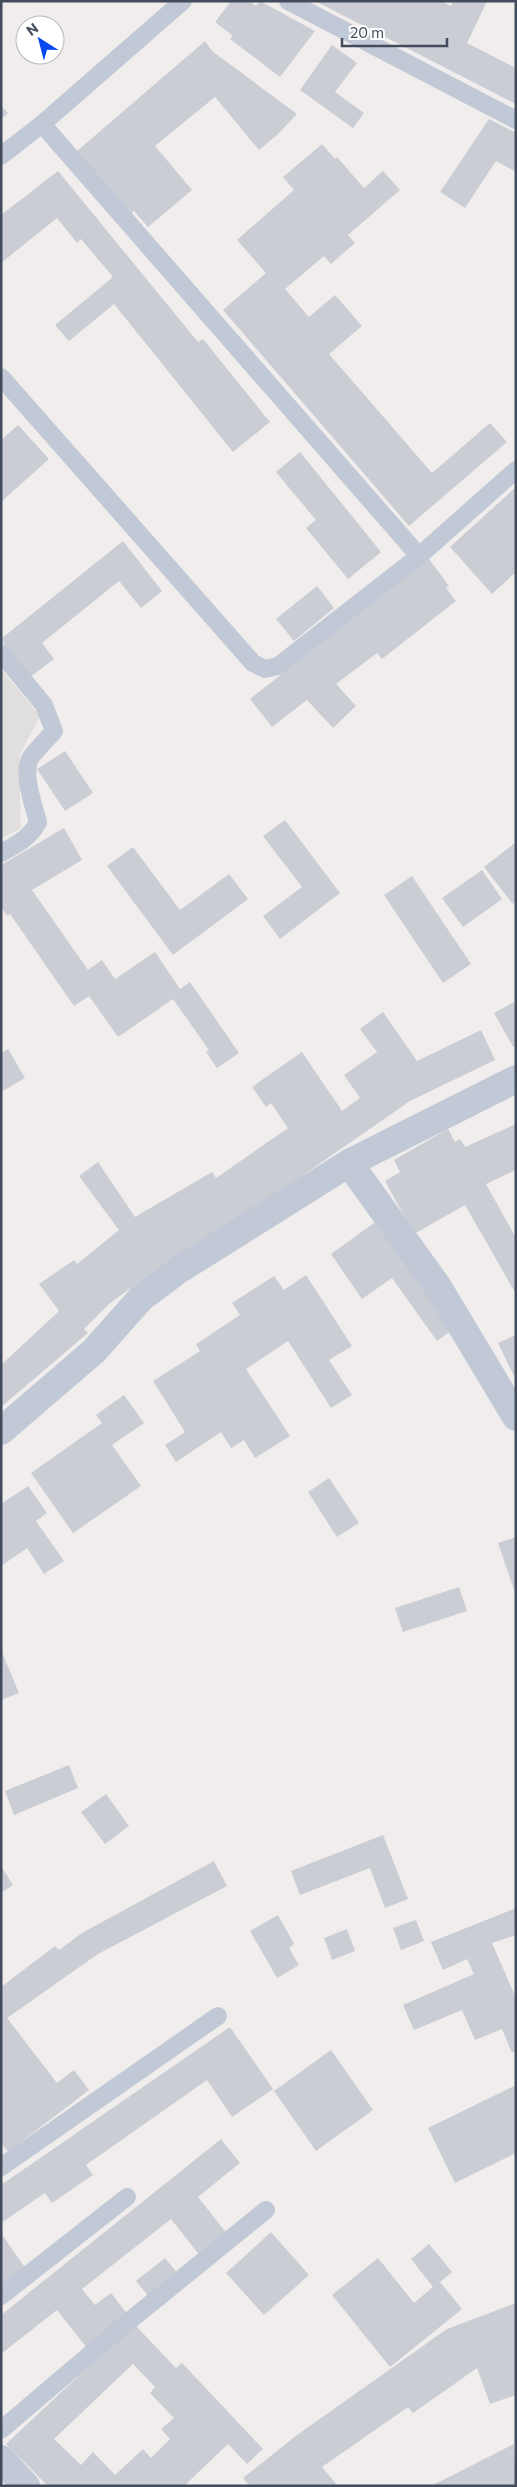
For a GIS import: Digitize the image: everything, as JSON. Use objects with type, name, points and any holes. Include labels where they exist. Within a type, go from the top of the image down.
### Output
[{"type":"street","points":[[1,1431],[94,1351],[141,1298],[178,1271],[349,1163],[516,1079]]},
{"type":"street","points":[[349,1163],[438,1287],[516,1418]]},
{"type":"street","points":[[1,2459],[26,2486]]},
{"type":"lane","points":[[1,156],[42,124],[183,1]]},
{"type":"lane","points":[[288,1],[516,120]]},
{"type":"lane","points":[[42,124],[419,556]]},
{"type":"lane","points":[[1,377],[253,663],[264,669],[278,666],[419,556],[516,470]]},
{"type":"lane","points":[[1,654],[44,705],[54,730],[30,758],[28,767],[29,788],[38,822],[34,830],[24,840],[1,853]]},
{"type":"lane","points":[[1,2167],[218,2016]]},
{"type":"lane","points":[[1,2296],[127,2197]]},
{"type":"lane","points":[[1,2430],[128,2322],[266,2210]]},
{"type":"shaded area","points":[[1,669],[40,716],[20,754],[21,828],[1,839]]},
{"type":"building","points":[[231,1],[249,1],[256,6],[260,1],[315,31],[280,77],[230,39],[233,36],[215,22]]},
{"type":"building","points":[[315,1],[441,1],[451,6],[453,1],[487,1],[467,43],[516,68],[516,104]]},
{"type":"building","points":[[205,41],[212,51],[297,114],[259,150],[215,97],[155,146],[192,190],[148,227],[134,211],[131,214],[77,151]]},
{"type":"building","points":[[332,45],[357,63],[335,92],[364,113],[353,128],[300,90]]},
{"type":"building","points":[[1,106],[8,113],[1,119]]},
{"type":"building","points":[[489,119],[516,133],[516,172],[496,161],[465,208],[440,192]]},
{"type":"building","points":[[322,144],[335,159],[337,157],[364,188],[383,171],[400,190],[348,235],[355,243],[331,264],[324,256],[285,289],[309,317],[335,295],[362,326],[329,354],[432,473],[490,423],[507,442],[409,526],[223,310],[266,273],[237,240],[294,190],[283,177]]},
{"type":"building","points":[[58,171],[198,342],[203,339],[270,422],[233,452],[114,304],[69,341],[55,325],[113,277],[81,239],[77,243],[57,218],[1,263],[1,215]]},
{"type":"building","points":[[18,425],[49,459],[1,502],[1,440]]},
{"type":"building","points":[[300,452],[381,552],[348,579],[306,528],[316,520],[276,472]]},
{"type":"building","points":[[516,487],[516,572],[492,594],[450,547]]},
{"type":"building","points":[[123,541],[162,591],[141,608],[119,581],[42,643],[54,659],[29,678],[1,639]]},
{"type":"building","points":[[429,559],[449,586],[446,588],[456,601],[382,659],[377,653],[336,684],[356,706],[333,728],[307,700],[272,727],[250,699]]},
{"type":"building","points":[[317,586],[334,608],[294,641],[276,619]]},
{"type":"building","points":[[65,751],[93,793],[65,811],[37,769]]},
{"type":"building","points":[[285,820],[340,893],[280,939],[263,916],[302,887],[263,836]]},
{"type":"building","points":[[64,828],[82,860],[32,890],[88,970],[102,960],[115,979],[155,952],[180,989],[190,982],[239,1053],[217,1068],[206,1052],[209,1050],[173,999],[118,1037],[89,996],[74,1006],[10,914],[7,916],[1,907],[1,865]]},
{"type":"building","points":[[516,842],[516,902],[513,904],[484,867]]},
{"type":"building","points":[[133,847],[180,910],[229,874],[248,899],[173,955],[107,866]]},
{"type":"building","points":[[482,870],[502,899],[463,927],[442,898]]},
{"type":"building","points":[[412,876],[471,964],[443,983],[384,895]]},
{"type":"building","points":[[516,1001],[516,1046],[513,1047],[494,1013]]},
{"type":"building","points":[[383,1012],[417,1061],[481,1030],[495,1060],[410,1101],[240,1219],[166,1262],[109,1304],[84,1329],[88,1333],[1,1407],[1,1365],[59,1311],[39,1284],[74,1260],[77,1264],[119,1230],[79,1176],[98,1162],[135,1217],[212,1172],[216,1178],[288,1128],[271,1103],[266,1107],[252,1087],[302,1052],[342,1111],[360,1098],[344,1075],[377,1052],[360,1029]]},
{"type":"building","points":[[8,1049],[25,1078],[1,1092],[1,1053]]},
{"type":"building","points":[[516,1124],[516,1170],[486,1184],[516,1238],[516,1294],[465,1205],[414,1234],[385,1181],[400,1172],[394,1160],[448,1129],[455,1142],[460,1139],[465,1147]]},
{"type":"building","points":[[378,1220],[455,1328],[437,1341],[392,1278],[362,1299],[331,1254]]},
{"type":"building","points":[[306,1275],[352,1346],[329,1360],[352,1395],[331,1408],[288,1341],[246,1369],[290,1436],[255,1458],[244,1440],[231,1448],[221,1432],[176,1462],[165,1445],[185,1432],[153,1381],[200,1351],[196,1344],[240,1315],[232,1303],[274,1276],[284,1290]]},
{"type":"building","points":[[516,1335],[516,1380],[498,1343]]},
{"type":"building","points":[[124,1395],[144,1423],[112,1445],[141,1486],[73,1533],[31,1473],[102,1423],[96,1415]]},
{"type":"building","points":[[329,1478],[359,1523],[337,1537],[308,1492]]},
{"type":"building","points":[[28,1486],[47,1513],[36,1521],[64,1561],[44,1574],[27,1548],[1,1566],[1,1504]]},
{"type":"building","points":[[516,1537],[516,1589],[514,1590],[498,1543]]},
{"type":"building","points":[[459,1587],[467,1611],[403,1632],[395,1608]]},
{"type":"building","points":[[1,1650],[19,1693],[1,1700]]},
{"type":"building","points":[[69,1765],[78,1788],[14,1815],[5,1791]]},
{"type":"building","points":[[106,1794],[129,1826],[105,1844],[81,1812]]},
{"type":"building","points":[[383,1835],[408,1899],[385,1908],[370,1868],[300,1895],[291,1871]]},
{"type":"building","points":[[214,1861],[227,1886],[98,1954],[7,2018],[57,2083],[74,2070],[89,2090],[8,2152],[1,2143],[1,1987],[55,1946],[59,1950],[82,1933]]},
{"type":"building","points":[[1,1866],[13,1885],[1,1893]]},
{"type":"building","points":[[516,1908],[516,1935],[492,1943],[516,1998],[516,2051],[512,2053],[502,2029],[475,2040],[462,2010],[414,2030],[403,2005],[474,1974],[467,1959],[443,1970],[431,1942]]},
{"type":"building","points":[[278,1915],[294,1944],[289,1948],[299,1965],[277,1978],[250,1931]]},
{"type":"building","points":[[416,1920],[424,1941],[401,1950],[393,1928]]},
{"type":"building","points":[[347,1929],[355,1951],[332,1960],[324,1938]]},
{"type":"building","points":[[230,2027],[273,2089],[232,2117],[207,2080],[86,2165],[93,2175],[52,2203],[45,2193],[1,2223],[1,2185]]},
{"type":"building","points":[[331,2050],[373,2110],[316,2151],[274,2091]]},
{"type":"building","points":[[516,2085],[516,2153],[455,2183],[428,2128]]},
{"type":"building","points":[[221,2139],[240,2163],[198,2197],[228,2235],[201,2257],[171,2219],[82,2289],[95,2305],[111,2293],[128,2315],[87,2348],[57,2310],[1,2354],[1,2315]]},
{"type":"building","points":[[271,2232],[309,2275],[264,2315],[226,2273]]},
{"type":"building","points":[[1,2233],[28,2272],[1,2288]]},
{"type":"building","points":[[429,2244],[452,2272],[440,2282],[462,2309],[390,2367],[332,2295],[378,2258],[414,2303],[433,2287],[411,2259]]},
{"type":"building","points":[[165,2258],[179,2275],[150,2298],[136,2281]]},
{"type":"building","points":[[516,2303],[516,2395],[490,2404],[477,2368],[413,2413],[408,2407],[322,2467],[338,2486],[250,2486],[243,2478],[297,2435],[447,2329]]},
{"type":"building","points":[[134,2324],[176,2368],[182,2363],[263,2449],[247,2464],[228,2444],[184,2486],[48,2486],[6,2444]],"holes":[[[133,2364],[155,2387],[150,2393],[174,2418],[161,2429],[170,2439],[151,2458],[143,2449],[115,2475],[93,2452],[81,2465],[54,2439]]]},
{"type":"building","points":[[514,2444],[516,2486],[431,2486]]}]
